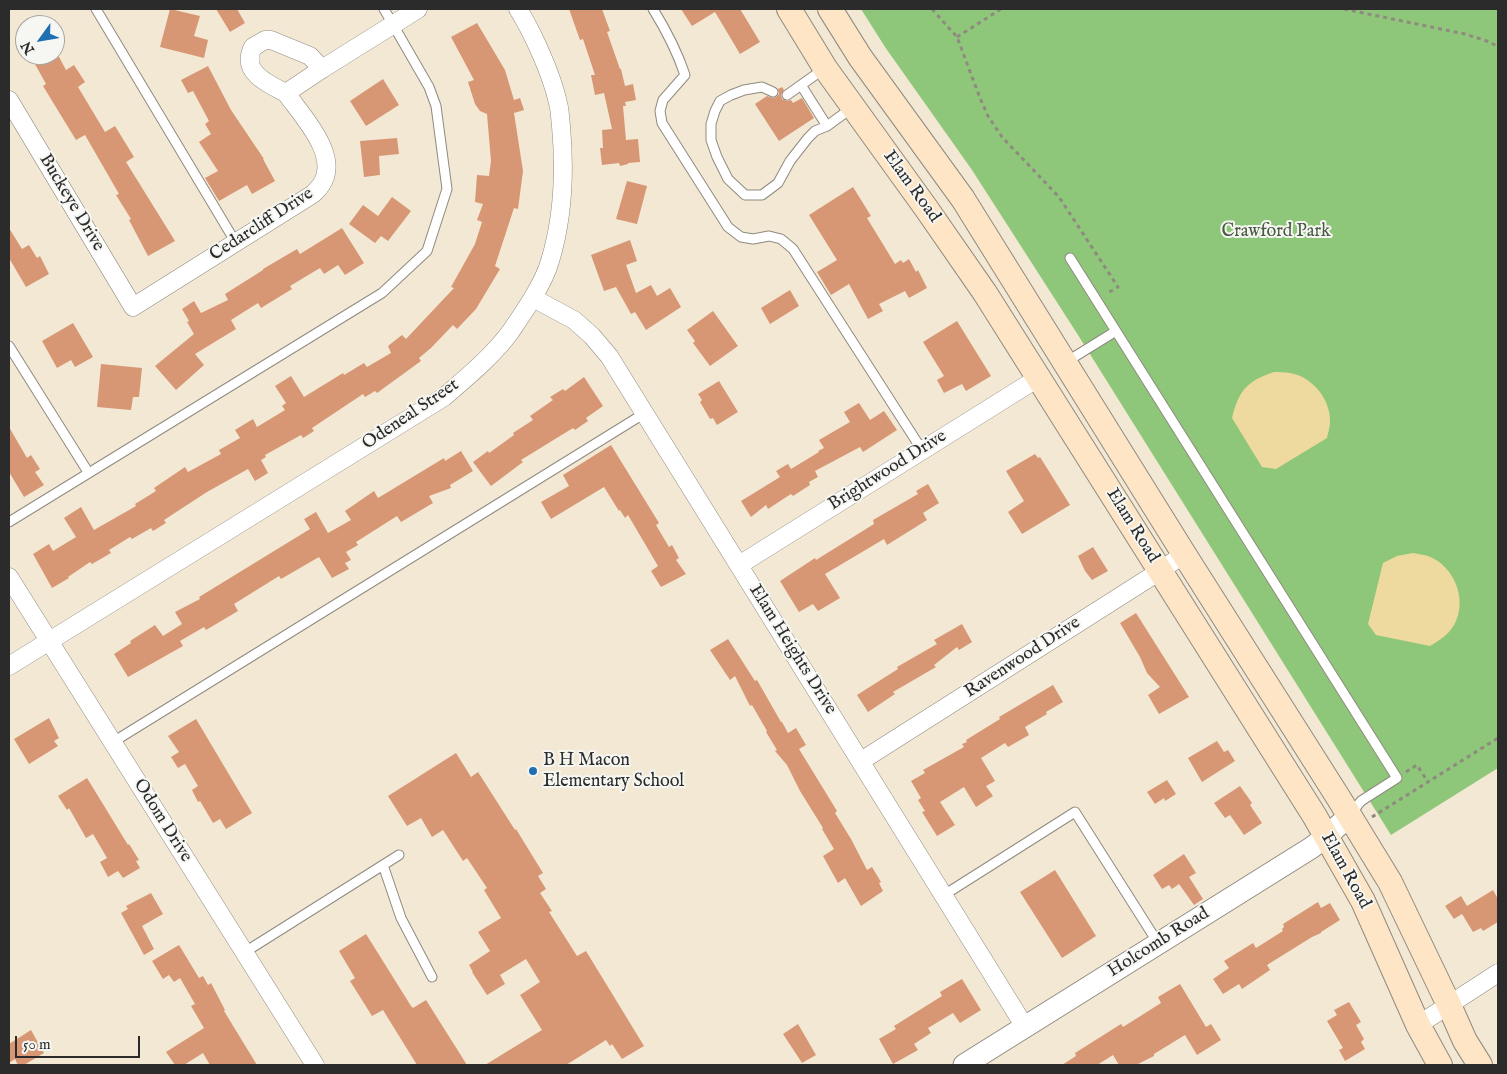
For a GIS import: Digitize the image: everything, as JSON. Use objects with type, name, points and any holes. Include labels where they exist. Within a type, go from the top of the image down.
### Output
[{"type":"main road","name":"Elam Road","points":[[789,9],[825,68],[985,293],[1327,836],[1363,901],[1418,1024],[1440,1065]]},
{"type":"main road","name":"Elam Road","points":[[830,9],[860,57],[963,199],[1184,554],[1361,816],[1465,1041],[1480,1065]]},
{"type":"main road","points":[[1038,378],[1066,362]]},
{"type":"street","points":[[322,69],[310,56],[271,40],[265,40],[253,47],[249,59],[251,68],[255,73],[286,93],[418,9]]},
{"type":"street","name":"Odeneal Street","points":[[9,666],[444,397],[478,368],[510,333],[533,298],[550,263],[559,225],[563,146],[558,104],[544,62],[518,9]]},
{"type":"street","name":"Cedarcliff Drive","points":[[133,307],[313,194],[321,186],[326,174],[327,162],[324,152],[318,139],[286,93]]},
{"type":"street","name":"Buckeye Drive","points":[[9,100],[133,307]]},
{"type":"street","name":"Elam Heights Drive","points":[[533,298],[574,320],[592,336],[609,356],[1025,1027]]},
{"type":"street","name":"Brightwood Drive","points":[[739,565],[1038,378]]},
{"type":"street","name":"Ravenwood Drive","points":[[861,761],[1184,554]]},
{"type":"street","name":"Odom Drive","points":[[9,576],[315,1065]]},
{"type":"street","name":"Holcomb Road","points":[[964,1065],[1361,816]]},
{"type":"street","points":[[1418,1024],[1498,973]]},
{"type":"lane","points":[[96,9],[236,243]]},
{"type":"lane","points":[[9,522],[382,293],[427,251],[447,189],[436,106],[429,88],[384,9]]},
{"type":"lane","points":[[653,9],[675,48],[685,75],[663,100],[660,111],[662,123],[728,227],[741,236],[753,239],[769,236],[781,239],[793,249],[922,450]]},
{"type":"lane","points":[[787,95],[825,68]]},
{"type":"lane","points":[[801,85],[827,126]]},
{"type":"lane","points":[[773,92],[762,88],[744,90],[731,95],[720,101],[711,124],[711,140],[728,179],[744,196],[762,195],[778,183],[790,161],[808,138],[815,131],[827,126],[853,107]]},
{"type":"lane","points":[[1070,258],[1397,778],[1362,801],[1361,816]]},
{"type":"lane","points":[[1066,362],[1116,331]]},
{"type":"lane","points":[[9,346],[88,472]]},
{"type":"lane","points":[[113,742],[645,413]]},
{"type":"lane","points":[[944,895],[1075,812],[1158,944]]},
{"type":"lane","points":[[245,952],[399,855]]},
{"type":"lane","points":[[383,865],[401,918],[432,977]]},
{"type":"path","points":[[932,9],[957,37],[988,116],[1002,137],[1059,197],[1118,287]]},
{"type":"path","points":[[957,37],[1001,9]]},
{"type":"path","points":[[1344,9],[1465,34],[1490,42],[1498,47]]},
{"type":"path","points":[[1361,816],[1428,782],[1498,738]]},
{"type":"path","points":[[1397,778],[1417,764],[1428,782]]},
{"type":"green space","name":"Crawford Park","points":[[861,9],[1498,9],[1498,768],[1391,835],[1078,335],[972,170],[885,47]]},
{"type":"sand","points":[[1274,372],[1298,375],[1313,384],[1324,398],[1330,414],[1327,438],[1276,469],[1262,467],[1232,418],[1238,400],[1246,388],[1257,379]]},
{"type":"sand","points":[[1413,553],[1428,556],[1445,568],[1452,576],[1459,595],[1460,606],[1454,625],[1444,637],[1430,646],[1376,635],[1368,624],[1383,563],[1397,556]]},
{"type":"building","points":[[170,9],[200,16],[194,36],[208,40],[204,58],[160,47]]},
{"type":"building","points":[[216,9],[237,9],[245,23],[230,32]]},
{"type":"building","points":[[569,9],[602,9],[610,31],[607,32],[621,69],[625,86],[633,84],[636,100],[625,102],[626,106],[623,106],[626,140],[638,139],[640,162],[620,166],[619,163],[602,165],[600,148],[603,148],[602,130],[612,129],[604,93],[595,95],[591,75],[595,75],[583,39],[580,40]]},
{"type":"building","points":[[681,9],[740,9],[760,42],[740,54],[715,12],[692,26]]},
{"type":"building","points":[[477,23],[505,70],[514,100],[520,98],[524,110],[514,113],[523,171],[518,209],[514,208],[495,266],[500,269],[476,309],[457,329],[453,325],[419,358],[421,361],[377,393],[375,391],[365,397],[363,394],[312,428],[314,431],[303,438],[301,435],[265,455],[266,457],[261,460],[268,473],[255,481],[248,469],[207,492],[164,520],[166,523],[153,531],[151,528],[132,539],[130,537],[109,550],[111,553],[92,564],[90,562],[52,588],[33,554],[49,544],[53,551],[76,537],[64,518],[81,507],[94,530],[136,506],[135,504],[156,491],[154,488],[185,467],[188,472],[221,454],[219,450],[240,438],[235,430],[253,419],[257,427],[285,410],[282,406],[286,403],[275,386],[291,376],[304,397],[343,373],[344,375],[364,363],[367,367],[391,353],[388,346],[402,335],[406,339],[454,288],[451,287],[475,244],[482,222],[477,220],[483,204],[475,202],[477,175],[489,176],[491,161],[487,114],[480,111],[475,104],[468,82],[474,80],[451,37]]},
{"type":"building","points":[[36,65],[63,65],[66,70],[74,65],[85,82],[78,87],[105,132],[115,126],[134,157],[126,162],[175,241],[148,256],[129,220],[131,219],[116,195],[119,194],[85,135],[76,140],[43,86],[46,84]]},
{"type":"building","points":[[208,66],[231,110],[264,159],[275,181],[252,194],[247,185],[219,201],[205,178],[218,171],[199,142],[211,134],[205,124],[209,121],[193,91],[188,93],[181,80]]},
{"type":"building","points":[[383,79],[399,105],[366,126],[350,101]]},
{"type":"building","points":[[782,87],[784,90],[781,95],[782,99],[791,100],[793,103],[802,98],[814,118],[779,141],[755,104],[767,96],[776,97],[779,94],[778,89]]},
{"type":"building","points":[[397,138],[399,154],[379,156],[380,175],[364,177],[360,141]]},
{"type":"building","points":[[627,181],[647,186],[637,224],[616,219]]},
{"type":"building","points":[[853,187],[871,216],[867,218],[895,264],[901,260],[903,263],[909,259],[916,272],[918,270],[927,288],[909,298],[905,291],[879,304],[883,311],[868,319],[849,284],[831,295],[817,272],[837,260],[809,215]]},
{"type":"building","points":[[392,197],[411,211],[388,241],[381,236],[375,243],[349,224],[363,205],[378,216]]},
{"type":"building","points":[[9,228],[22,249],[29,245],[37,258],[40,256],[49,274],[26,287],[9,258]]},
{"type":"building","points":[[342,228],[364,263],[345,275],[338,265],[324,274],[320,268],[290,286],[292,289],[261,308],[258,303],[231,320],[236,329],[195,354],[204,365],[176,390],[155,366],[194,334],[182,309],[194,301],[201,313],[228,300],[225,294],[263,269],[297,249],[300,254]]},
{"type":"building","points":[[630,240],[637,261],[626,265],[636,293],[651,285],[657,296],[670,288],[681,307],[646,330],[635,312],[631,314],[616,287],[604,291],[591,255]]},
{"type":"building","points":[[790,290],[799,306],[770,324],[761,308]]},
{"type":"building","points":[[713,311],[738,346],[710,366],[693,343],[695,341],[687,330]]},
{"type":"building","points":[[957,321],[991,376],[966,391],[962,384],[944,393],[937,380],[944,376],[923,342]]},
{"type":"building","points":[[73,323],[93,357],[75,367],[71,360],[57,368],[42,341]]},
{"type":"building","points":[[101,364],[142,368],[139,397],[133,397],[131,410],[97,407]]},
{"type":"building","points":[[584,377],[603,406],[586,418],[588,421],[575,430],[573,428],[521,460],[523,462],[491,486],[473,462],[488,451],[489,453],[514,435],[513,433],[533,420],[530,416],[553,400],[550,397],[563,389],[565,391]]},
{"type":"building","points":[[719,381],[738,412],[717,425],[713,418],[710,419],[700,402],[702,400],[698,394]]},
{"type":"building","points":[[859,403],[870,420],[884,411],[897,430],[863,452],[860,447],[815,471],[818,477],[809,482],[810,485],[793,496],[791,494],[768,509],[766,505],[751,517],[741,501],[780,477],[776,471],[788,464],[791,469],[824,448],[819,440],[850,422],[844,412]]},
{"type":"building","points":[[9,427],[27,458],[31,455],[40,469],[35,472],[44,485],[24,497],[9,472]]},
{"type":"building","points":[[611,445],[659,523],[656,525],[669,547],[672,545],[679,558],[676,560],[686,574],[661,587],[651,571],[658,566],[628,515],[625,518],[604,487],[551,519],[541,502],[569,486],[563,475]]},
{"type":"building","points":[[461,451],[473,471],[450,485],[451,488],[429,496],[433,503],[401,522],[397,516],[356,542],[358,545],[346,552],[351,560],[345,563],[349,569],[332,578],[319,557],[281,579],[279,576],[234,604],[238,611],[206,630],[204,627],[180,641],[183,646],[128,677],[114,654],[155,625],[163,636],[182,624],[175,612],[200,599],[199,597],[310,529],[304,519],[316,512],[328,533],[351,520],[345,511],[374,491],[378,498],[444,458],[445,461]]},
{"type":"building","points":[[1035,454],[1038,458],[1040,457],[1070,505],[1022,534],[1008,512],[1024,501],[1006,471]]},
{"type":"building","points":[[928,484],[939,503],[923,513],[927,520],[887,545],[884,539],[825,574],[840,598],[818,611],[813,604],[799,612],[780,581],[815,558],[816,560],[874,524],[873,520],[918,494],[916,491]]},
{"type":"building","points":[[1093,547],[1108,571],[1092,580],[1085,571],[1078,556]]},
{"type":"building","points":[[1136,613],[1189,697],[1159,714],[1148,695],[1160,687],[1147,673],[1120,623]]},
{"type":"building","points":[[962,624],[972,642],[959,650],[957,647],[934,665],[936,667],[893,692],[895,694],[868,712],[857,695],[898,669],[897,667],[937,644],[934,640]]},
{"type":"building","points":[[728,639],[755,681],[757,680],[788,733],[796,728],[806,745],[799,749],[837,811],[835,813],[867,870],[872,867],[881,882],[879,883],[883,891],[861,906],[845,878],[838,883],[823,856],[834,849],[787,765],[775,751],[777,750],[767,731],[752,705],[750,706],[735,676],[730,680],[710,650]]},
{"type":"building","points":[[1053,685],[1063,702],[1025,727],[1029,735],[1008,747],[1005,743],[981,758],[995,781],[986,786],[993,796],[976,807],[964,787],[940,802],[955,825],[937,836],[922,812],[925,811],[918,800],[921,798],[911,781],[925,773],[923,770],[964,747],[962,744],[967,742],[966,740],[1000,719],[999,717]]},
{"type":"building","points":[[49,718],[59,738],[54,741],[58,746],[29,764],[14,739]]},
{"type":"building","points":[[196,719],[252,813],[226,829],[220,819],[213,823],[200,801],[198,802],[192,790],[198,786],[185,764],[178,768],[171,757],[179,752],[168,736]]},
{"type":"building","points":[[1217,741],[1224,752],[1228,750],[1235,761],[1202,782],[1188,758]]},
{"type":"building","points":[[456,753],[471,777],[478,772],[516,829],[543,873],[538,876],[546,889],[540,893],[552,911],[549,912],[577,956],[586,951],[644,1046],[622,1059],[612,1044],[610,1046],[606,1040],[566,1065],[485,1065],[542,1030],[520,995],[540,982],[526,959],[500,975],[505,984],[487,995],[469,965],[490,951],[478,932],[501,918],[484,890],[487,888],[467,858],[463,861],[443,830],[432,837],[421,818],[407,826],[388,796]]},
{"type":"building","points":[[87,778],[139,860],[136,861],[140,868],[123,878],[118,871],[108,877],[100,862],[107,858],[93,834],[86,838],[69,808],[67,810],[58,796]]},
{"type":"building","points":[[1167,780],[1176,794],[1165,801],[1164,798],[1155,804],[1147,792]]},
{"type":"building","points":[[1240,786],[1252,803],[1250,805],[1262,823],[1244,835],[1230,815],[1225,818],[1214,803]]},
{"type":"building","points":[[1184,854],[1196,873],[1189,877],[1203,899],[1194,905],[1179,884],[1172,889],[1169,885],[1162,889],[1153,875]]},
{"type":"building","points":[[1055,870],[1096,936],[1062,958],[1020,892]]},
{"type":"building","points":[[1493,890],[1498,899],[1498,922],[1483,931],[1481,928],[1473,932],[1462,914],[1454,919],[1445,906],[1461,896],[1467,906]]},
{"type":"building","points":[[151,893],[163,914],[142,926],[154,949],[144,955],[121,913],[128,909],[126,906]]},
{"type":"building","points":[[1318,902],[1321,908],[1330,903],[1340,920],[1267,965],[1270,970],[1242,989],[1239,984],[1223,994],[1213,979],[1229,968],[1224,961],[1253,943],[1256,948],[1283,931],[1283,924]]},
{"type":"building","points":[[366,934],[411,1006],[413,1008],[426,1000],[467,1065],[417,1065],[383,1010],[372,1016],[350,981],[355,978],[339,951]]},
{"type":"building","points":[[179,945],[199,978],[203,976],[208,985],[211,983],[224,1011],[257,1065],[210,1065],[203,1053],[184,1065],[175,1065],[166,1052],[204,1028],[191,1006],[195,1004],[180,978],[174,982],[169,975],[163,979],[152,961]]},
{"type":"building","points":[[962,979],[981,1010],[960,1023],[953,1013],[928,1028],[931,1033],[914,1044],[918,1050],[893,1064],[879,1039],[896,1029],[894,1026],[942,996],[940,992]]},
{"type":"building","points":[[1180,984],[1206,1027],[1211,1024],[1221,1040],[1197,1055],[1185,1035],[1154,1054],[1154,1056],[1136,1065],[1119,1065],[1113,1055],[1097,1065],[1062,1065],[1076,1056],[1075,1053],[1121,1024],[1123,1027],[1161,1003],[1158,997]]},
{"type":"building","points":[[1349,1002],[1361,1022],[1356,1025],[1364,1039],[1361,1042],[1365,1049],[1345,1061],[1339,1050],[1343,1048],[1327,1021],[1337,1015],[1334,1010]]},
{"type":"building","points":[[798,1024],[816,1055],[802,1063],[783,1034]]},
{"type":"building","points":[[31,1030],[44,1053],[24,1065],[18,1065],[15,1059],[9,1063],[9,1044]]},
{"type":"place","name":"B H Macon Elementary School","points":[[533,771]]}]
